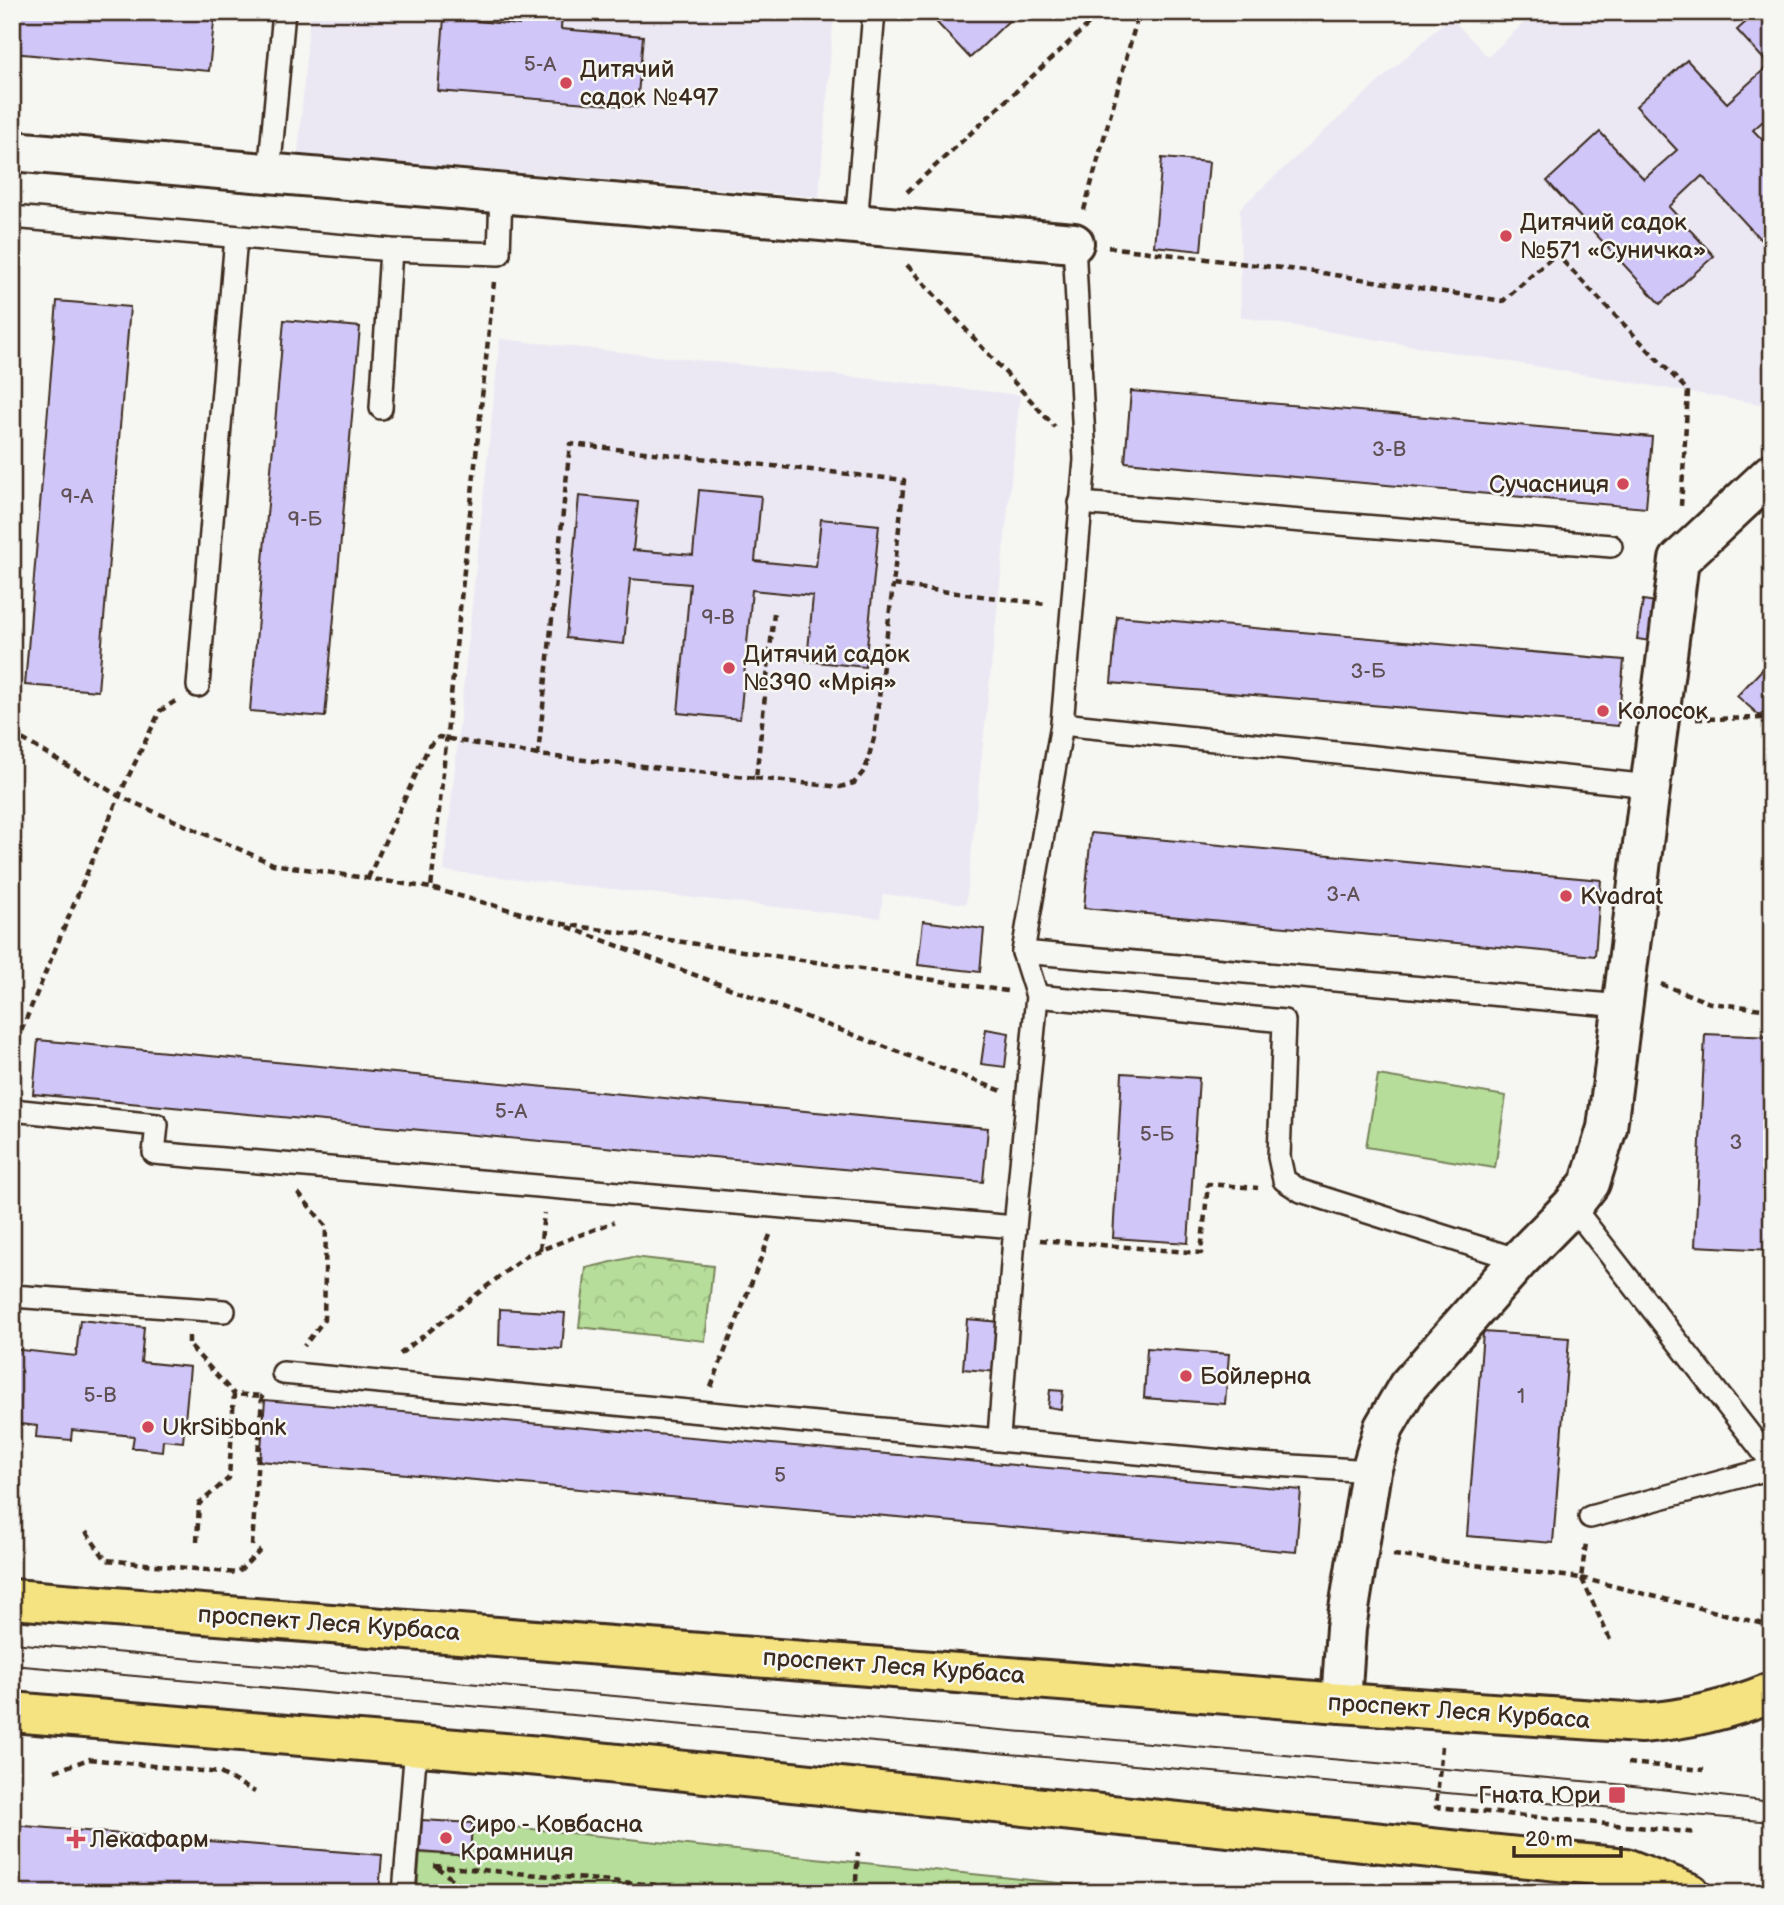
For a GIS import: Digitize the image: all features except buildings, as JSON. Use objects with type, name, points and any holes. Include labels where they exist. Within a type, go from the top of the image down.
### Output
[{"type":"main road","name":"проспект Леся Курбаса","points":[[12,1599],[1341,1703],[1641,1723],[1679,1721],[1718,1713],[1772,1692]]},
{"type":"main road","points":[[12,1712],[554,1757],[1625,1868],[1690,1893]]},
{"type":"street","points":[[12,151],[1074,243]]},
{"type":"street","points":[[1341,1703],[1346,1628],[1371,1471],[1384,1427],[1408,1386],[1590,1183],[1607,1128],[1679,560],[1772,473]]},
{"type":"lane","points":[[269,174],[284,12]]},
{"type":"lane","points":[[864,225],[874,12]]},
{"type":"lane","points":[[12,217],[391,250],[499,254],[501,194]]},
{"type":"lane","points":[[198,686],[236,237]]},
{"type":"lane","points":[[999,1437],[1014,1233],[1037,996],[1023,952],[1062,724],[1084,460],[1074,243]]},
{"type":"lane","points":[[381,408],[391,250]]},
{"type":"lane","points":[[1080,503],[1611,546]]},
{"type":"lane","points":[[1062,724],[1650,786]]},
{"type":"lane","points":[[1023,952],[1625,988]]},
{"type":"lane","points":[[1037,996],[1284,1021],[1279,1157],[1284,1180],[1301,1191],[1520,1260]]},
{"type":"lane","points":[[12,1110],[157,1125],[154,1153],[782,1206],[1014,1233]]},
{"type":"lane","points":[[1572,1206],[1772,1465],[1590,1517]]},
{"type":"lane","points":[[12,1296],[224,1311]]},
{"type":"lane","points":[[283,1373],[999,1437],[1244,1463],[1371,1471]]},
{"type":"lane","points":[[404,1893],[416,1746]]},
{"type":"path","points":[[1084,460],[864,225],[1102,12]]},
{"type":"path","points":[[1139,12],[1074,243],[1322,273],[1503,300],[1556,254],[1688,391],[1679,560]]},
{"type":"path","points":[[430,887],[488,324],[499,254]]},
{"type":"path","points":[[368,878],[429,746],[439,737],[538,755],[840,787],[854,783],[865,770],[874,738],[904,480],[570,444],[538,755]]},
{"type":"path","points":[[893,585],[999,596],[1073,609]]},
{"type":"path","points":[[756,779],[774,613]]},
{"type":"path","points":[[12,1052],[119,796],[160,711],[198,686]]},
{"type":"path","points":[[1658,719],[1772,718]]},
{"type":"path","points":[[12,733],[119,796],[273,864],[430,887],[557,923],[1027,1100]]},
{"type":"path","points":[[557,923],[1037,996]]},
{"type":"path","points":[[1625,988],[1710,1003],[1772,1010]]},
{"type":"path","points":[[252,1546],[262,1396],[324,1320],[326,1226],[272,1163]]},
{"type":"path","points":[[1014,1233],[1201,1254],[1208,1184],[1301,1191]]},
{"type":"path","points":[[540,1250],[547,1187]]},
{"type":"path","points":[[702,1410],[782,1206]]},
{"type":"path","points":[[366,1380],[527,1255],[616,1222]]},
{"type":"path","points":[[190,1308],[189,1345],[234,1394],[262,1396]]},
{"type":"path","points":[[197,1542],[199,1504],[229,1478],[234,1394]]},
{"type":"path","points":[[1590,1517],[1581,1578],[1612,1644]]},
{"type":"path","points":[[86,1532],[106,1560],[237,1573],[263,1548]]},
{"type":"path","points":[[1359,1551],[1581,1578],[1772,1626]]},
{"type":"path","points":[[1455,1746],[1443,1745],[1436,1807],[1697,1833]]},
{"type":"path","points":[[55,1771],[89,1759],[220,1773],[255,1792]]},
{"type":"path","points":[[855,1893],[858,1853]]},
{"type":"path","points":[[407,1864],[751,1893]]},
{"type":"path","points":[[438,1867],[469,1893]]},
{"type":"shaded area","name":"Дитячий садок №497","points":[[310,12],[834,12],[819,197],[298,154]]},
{"type":"shaded area","name":"Дитячий садок №571 «Суничка»","points":[[1535,12],[1772,12],[1772,406],[1241,317],[1240,208],[1450,17],[1488,57]]},
{"type":"shaded area","name":"Дитячий садок №390 «Мрія»","points":[[500,339],[1020,395],[966,904],[883,894],[880,918],[444,871]]},
{"type":"green space","points":[[1378,1075],[1506,1096],[1495,1168],[1366,1147]]},
{"type":"green space","points":[[633,1257],[713,1266],[705,1341],[579,1327],[586,1268]]},
{"type":"green space","points":[[472,1823],[1157,1893],[417,1893],[420,1853],[470,1856]]},
{"type":"tram line","points":[[12,1643],[1616,1784],[1772,1802]]},
{"type":"tram line","points":[[12,1665],[1772,1822]]},
{"type":"place","name":"Дитячий садок №497","points":[[566,83]]},
{"type":"place","name":"Дитячий садок №571 «Суничка»","points":[[1506,236]]},
{"type":"place","name":"Сучасниця","points":[[1623,484]]},
{"type":"place","name":"Дитячий садок №390 «Мрія»","points":[[729,668]]},
{"type":"place","name":"Колосок","points":[[1603,711]]},
{"type":"place","name":"Kvadrat","points":[[1566,896]]},
{"type":"place","name":"Бойлерна","points":[[1186,1376]]},
{"type":"place","name":"UkrSibbank","points":[[148,1427]]},
{"type":"place","name":"Гната Юри","points":[[1617,1795]]},
{"type":"place","name":"Сиро - Ковбасна Крамниця","points":[[446,1838]]},
{"type":"place","name":"Лекафарм","points":[[76,1839]]}]
